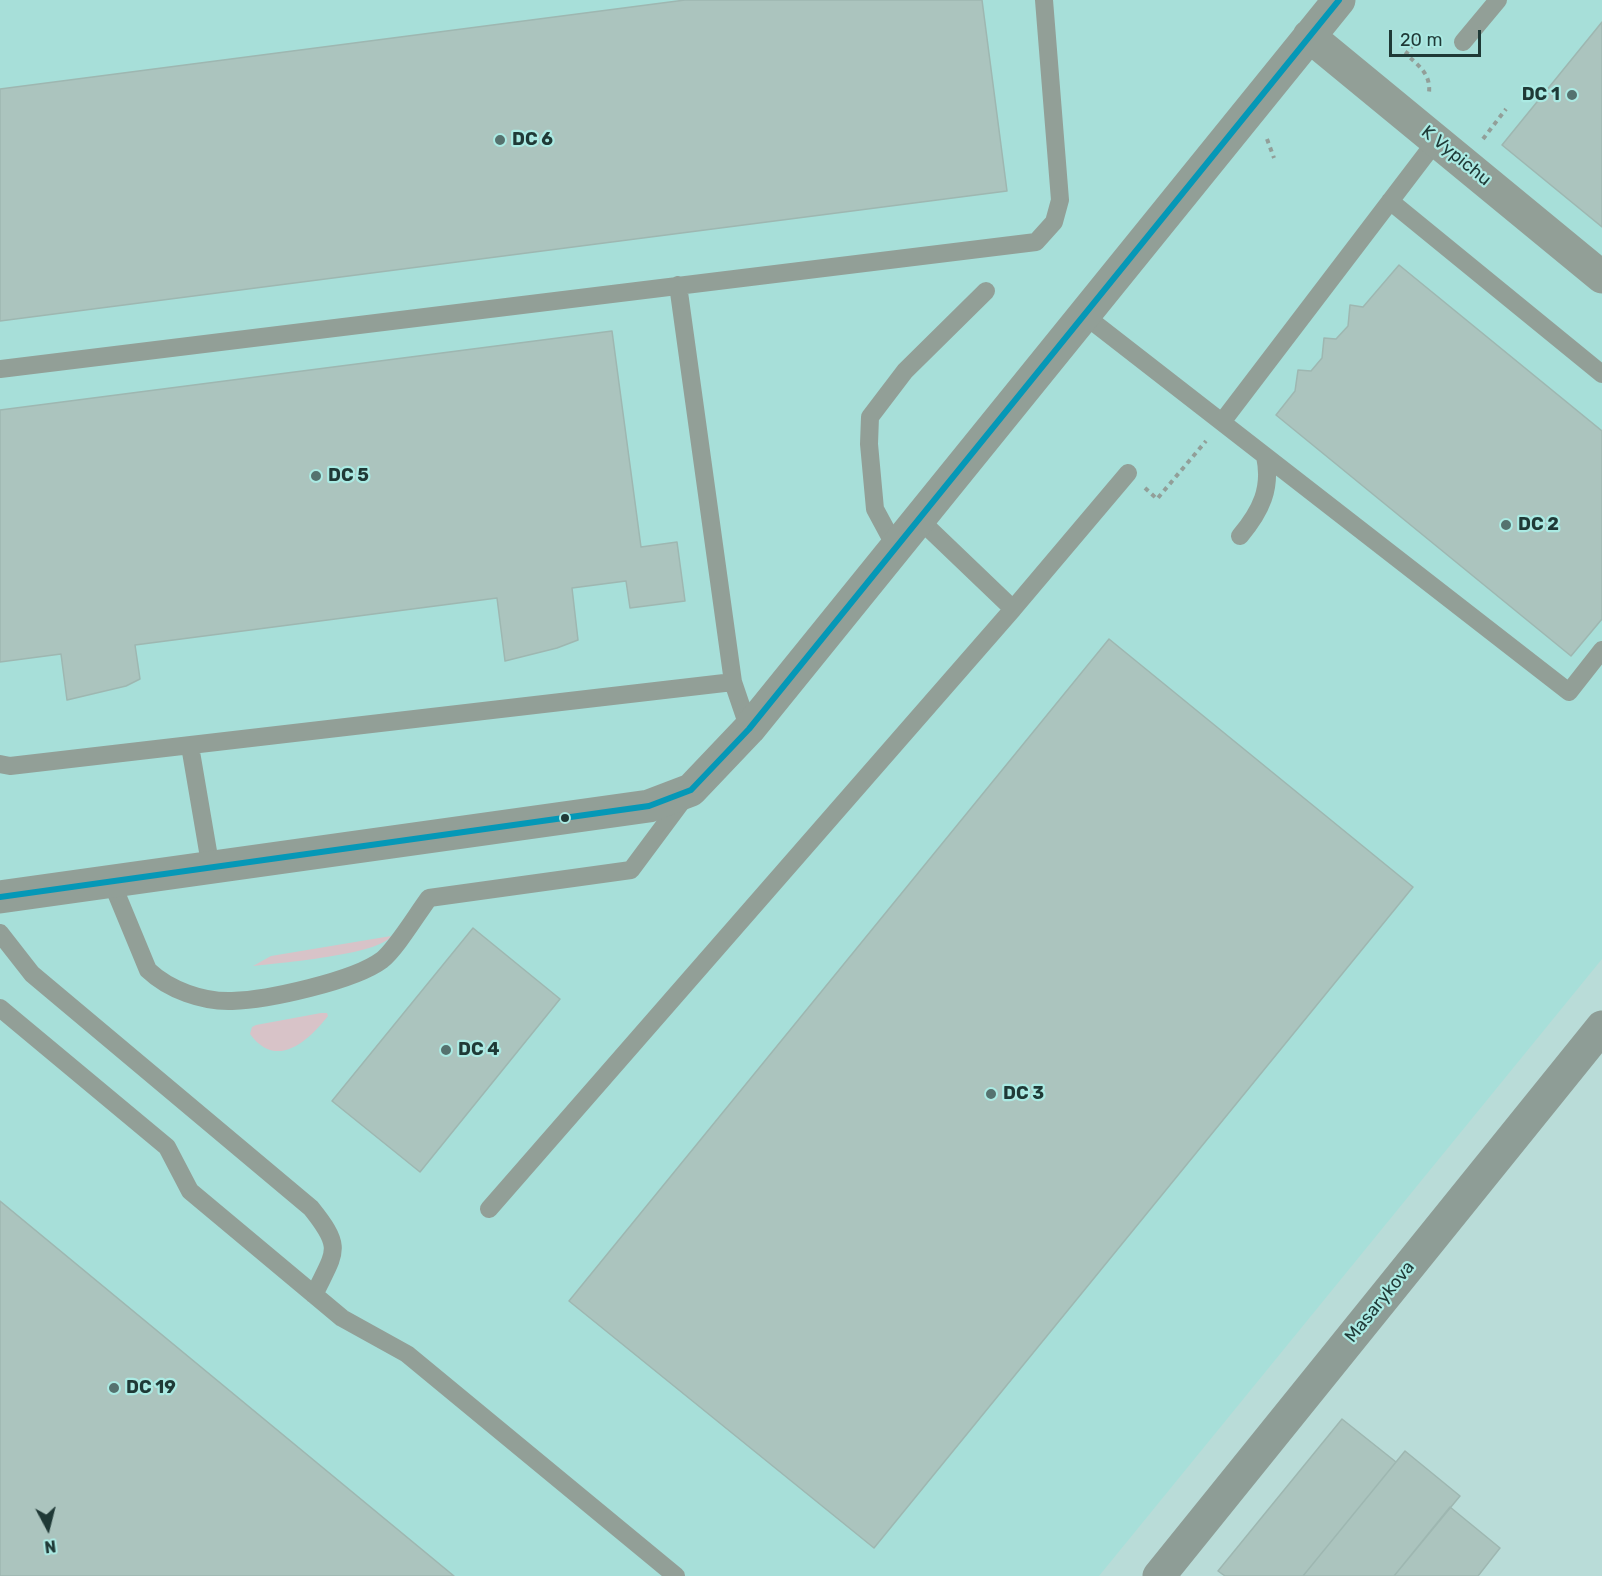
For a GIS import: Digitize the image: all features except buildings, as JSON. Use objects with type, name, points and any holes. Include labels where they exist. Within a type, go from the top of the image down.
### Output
[{"type":"main road","name":"Masarykova","points":[[1158,1576],[1602,1027]]},
{"type":"street","points":[[0,897],[649,806],[691,790],[749,729],[1339,0]]},
{"type":"street","name":"K Vypichu","points":[[1309,36],[1602,277]]},
{"type":"lane","points":[[0,369],[1036,242],[1054,222],[1060,200],[1044,0]]},
{"type":"lane","points":[[1463,42],[1498,0]]},
{"type":"lane","points":[[1222,422],[1436,141]]},
{"type":"lane","points":[[1390,201],[1602,374]]},
{"type":"lane","points":[[678,285],[733,682],[749,729]]},
{"type":"lane","points":[[896,548],[875,508],[869,444],[870,417],[905,371],[986,291]]},
{"type":"lane","points":[[1084,315],[1569,692],[1602,650]]},
{"type":"lane","points":[[1240,536],[1260,510],[1267,492],[1269,472],[1265,456]]},
{"type":"lane","points":[[489,1209],[1013,609],[1128,473]]},
{"type":"lane","points":[[919,519],[1013,609]]},
{"type":"lane","points":[[0,764],[10,766],[190,746],[733,682]]},
{"type":"lane","points":[[190,746],[211,869]]},
{"type":"lane","points":[[112,883],[148,970],[159,981],[196,996],[232,1001],[305,989],[362,971],[383,960],[429,898],[631,870],[691,790]]},
{"type":"lane","points":[[0,933],[32,974],[311,1208],[331,1233],[333,1255],[314,1295]]},
{"type":"lane","points":[[0,1008],[166,1146],[190,1191],[342,1318],[407,1354],[676,1576]]},
{"type":"path","points":[[1419,37],[1406,54],[1427,74],[1430,83],[1429,95]]},
{"type":"path","points":[[1477,146],[1506,109]]},
{"type":"path","points":[[1128,473],[1156,499],[1222,422]]},
{"type":"shaded area","points":[[0,0],[1602,0],[1602,959],[1099,1576],[0,1576]]},
{"type":"shaded area","points":[[391,936],[383,943],[349,953],[253,966],[271,956]]},
{"type":"shaded area","points":[[327,1013],[328,1016],[312,1034],[292,1048],[282,1051],[271,1050],[260,1045],[250,1034],[252,1027],[256,1025]]},
{"type":"transit line","points":[[0,897],[649,806],[691,790],[749,729],[1339,0]]},
{"type":"place","name":"DC 1","points":[[1572,95]]},
{"type":"place","name":"DC 6","points":[[500,140]]},
{"type":"place","name":"DC 5","points":[[316,476]]},
{"type":"place","name":"DC 2","points":[[1506,525]]},
{"type":"place","name":"DC 4","points":[[446,1050]]},
{"type":"place","name":"DC 3","points":[[991,1094]]},
{"type":"place","name":"DC 19","points":[[114,1388]]}]
